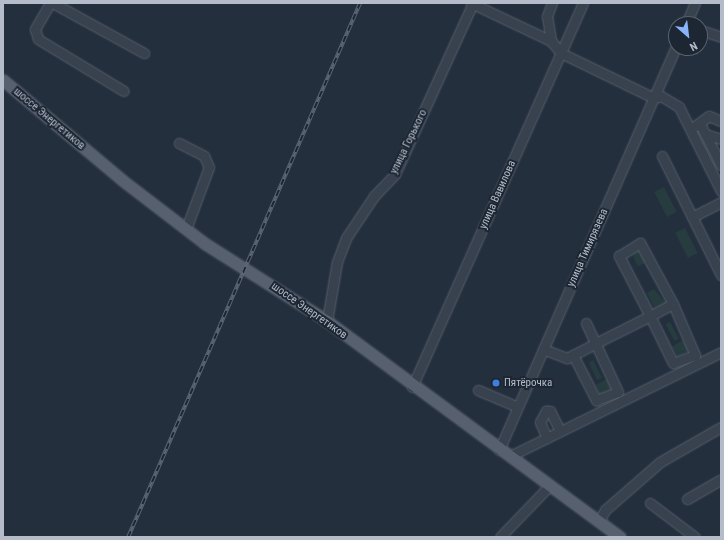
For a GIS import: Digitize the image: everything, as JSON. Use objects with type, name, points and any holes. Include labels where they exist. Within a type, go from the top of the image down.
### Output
[{"type":"main road","name":"шоссе Энергетиков","points":[[3,80],[186,229],[327,321],[412,387],[499,450],[510,456],[620,537]]},
{"type":"street","points":[[50,3],[35,29],[38,39],[124,91]]},
{"type":"street","points":[[53,3],[144,53]]},
{"type":"street","points":[[472,3],[551,41],[561,53],[654,98],[661,96],[679,107],[721,191]]},
{"type":"street","name":"улица Горького","points":[[327,321],[337,262],[346,238],[374,196],[395,174],[472,3]]},
{"type":"street","points":[[551,41],[547,16],[552,3]]},
{"type":"street","name":"улица Вавилова","points":[[412,387],[583,3]]},
{"type":"street","points":[[691,16],[695,3]]},
{"type":"street","points":[[708,32],[721,36]]},
{"type":"street","name":"улица Тимирязева","points":[[499,450],[672,56]]},
{"type":"street","points":[[690,129],[700,124],[709,116],[721,121]]},
{"type":"street","points":[[700,124],[721,165]]},
{"type":"street","points":[[705,134],[721,139]]},
{"type":"street","points":[[178,143],[204,156],[210,167],[186,229]]},
{"type":"street","points":[[662,156],[721,275]]},
{"type":"street","points":[[692,217],[721,202]]},
{"type":"street","points":[[640,243],[673,304],[696,351],[676,364],[650,316],[619,256],[640,243]]},
{"type":"street","points":[[544,350],[567,358],[673,304]]},
{"type":"street","points":[[573,355],[600,401],[619,389],[586,323]]},
{"type":"street","points":[[510,456],[721,352]]},
{"type":"street","points":[[478,390],[518,407]]},
{"type":"street","points":[[547,438],[540,422],[546,411],[550,411],[560,431]]},
{"type":"street","points":[[599,521],[606,510],[660,462],[721,427]]},
{"type":"street","points":[[687,499],[721,479]]},
{"type":"street","points":[[500,537],[550,485]]},
{"type":"street","points":[[650,503],[695,537]]},
{"type":"green space","points":[[664,187],[677,212],[667,217],[654,192]]},
{"type":"green space","points":[[685,228],[698,253],[688,258],[675,233]]},
{"type":"green space","points":[[640,250],[646,263],[638,266],[632,254]]},
{"type":"green space","points":[[654,289],[666,303],[655,309],[647,293]]},
{"type":"green space","points":[[670,322],[679,339],[675,341],[666,324]]},
{"type":"green space","points":[[683,340],[689,350],[678,357],[672,347]]},
{"type":"green space","points":[[593,360],[602,378],[597,380],[589,363]]},
{"type":"green space","points":[[607,379],[612,389],[600,395],[595,385]]},
{"type":"railway","points":[[128,537],[360,3]]},
{"type":"place","name":"Пятёрочка","points":[[496,383]]}]
